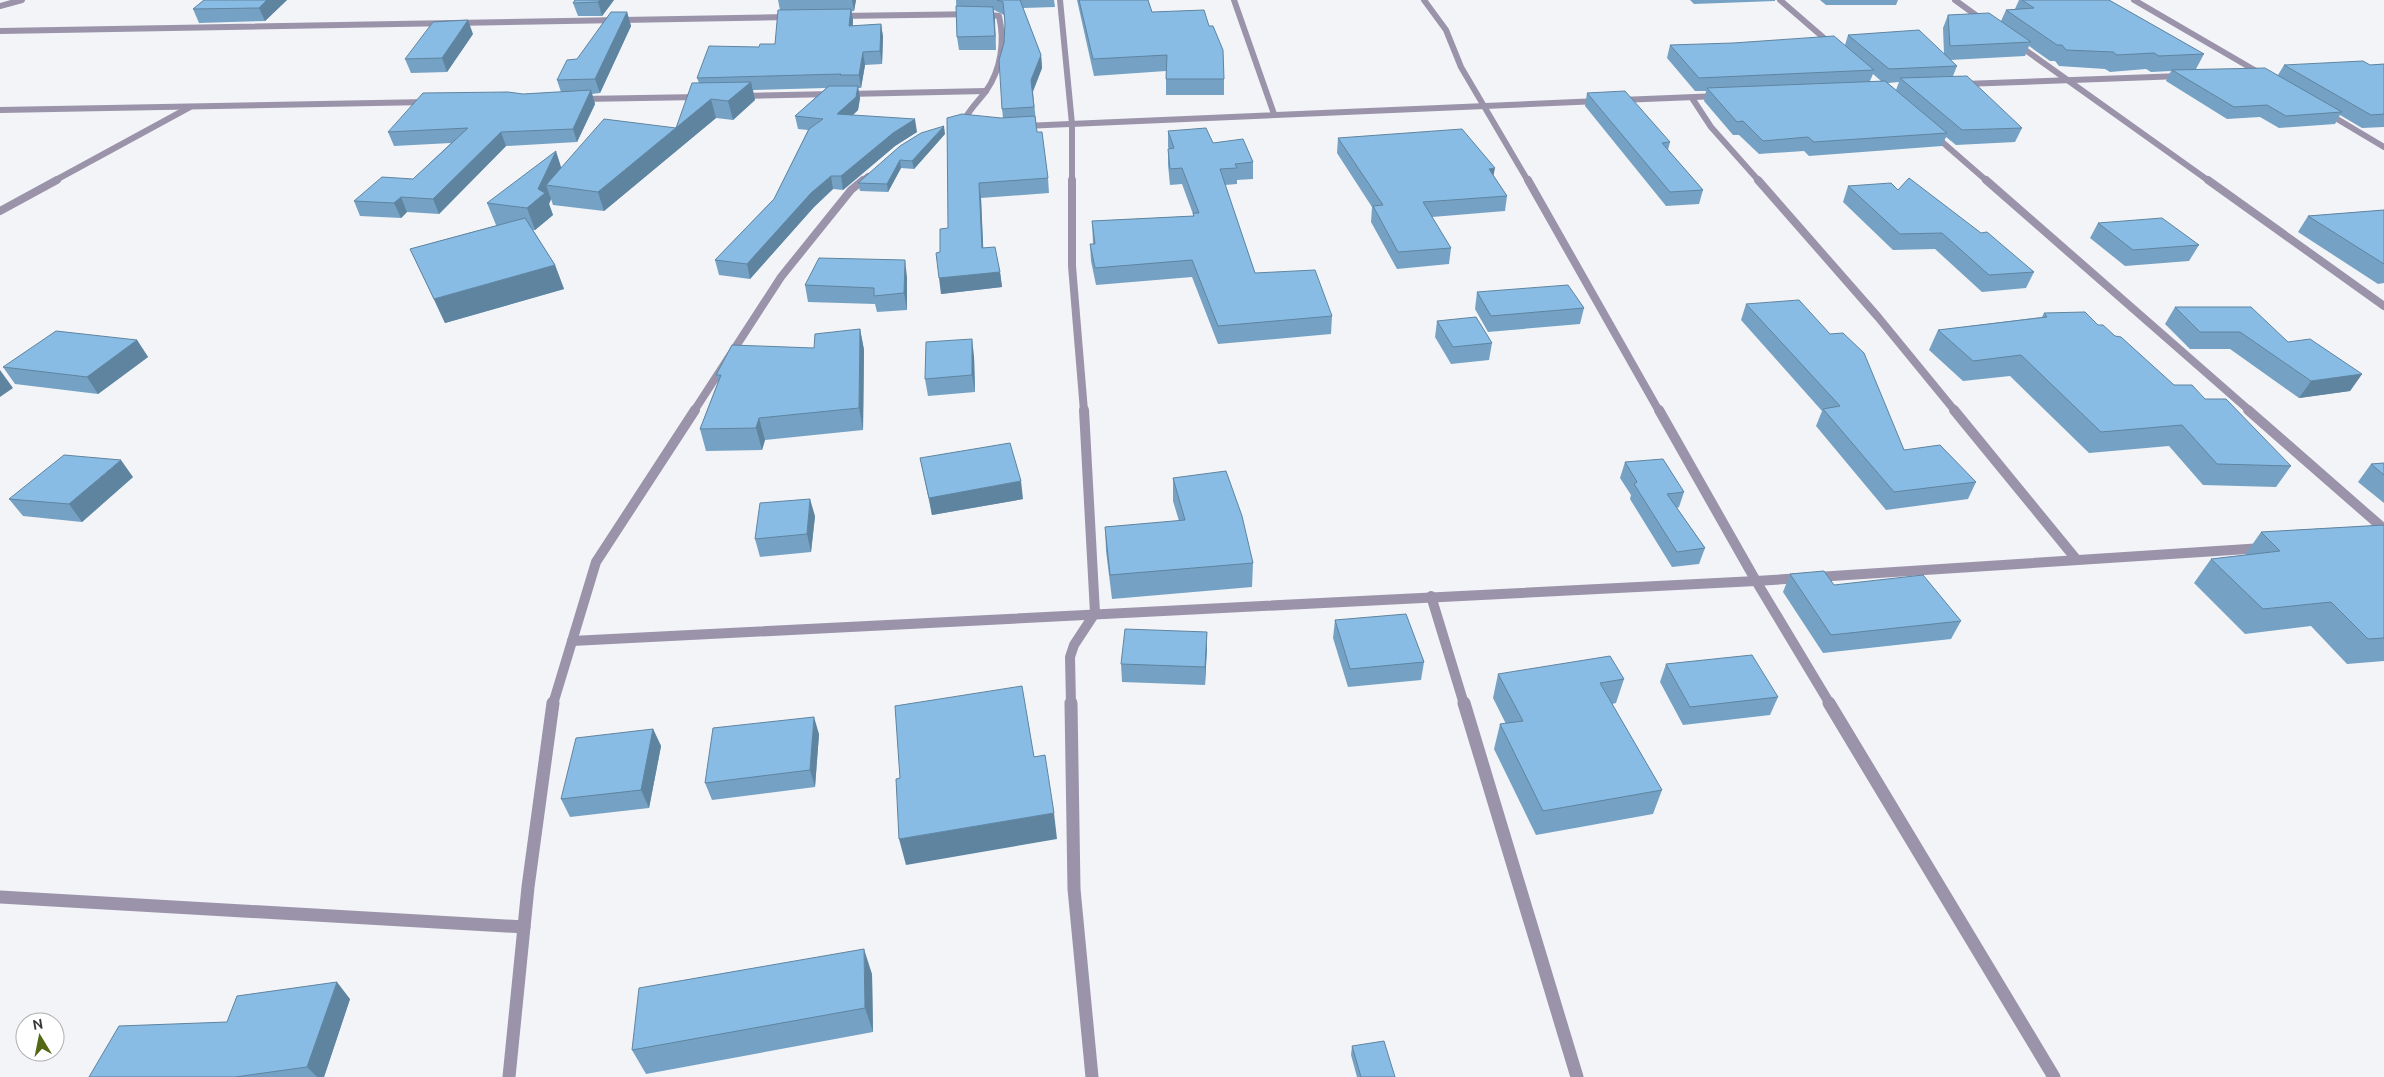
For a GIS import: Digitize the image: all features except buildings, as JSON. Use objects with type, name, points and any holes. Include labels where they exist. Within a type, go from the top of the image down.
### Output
[{"type":"street","points":[[0,6],[22,0]]},
{"type":"street","points":[[1060,0],[1072,124],[1072,266],[1085,418],[1095,613],[1074,645],[1070,657],[1074,890],[1092,1077]]},
{"type":"street","points":[[1234,0],[1274,114]]},
{"type":"street","points":[[1424,0],[1446,30],[1460,67],[1484,105],[1756,581],[2054,1077]]},
{"type":"street","points":[[1780,0],[1838,50]]},
{"type":"street","points":[[1955,0],[1987,23]]},
{"type":"street","points":[[2134,0],[2261,74]]},
{"type":"street","points":[[835,16],[983,14],[999,16],[1003,36],[995,75],[986,91],[967,110],[963,124]]},
{"type":"street","points":[[0,31],[795,17]]},
{"type":"street","points":[[2011,40],[2384,306]]},
{"type":"street","points":[[2242,75],[2261,74],[2270,76]]},
{"type":"street","points":[[1951,84],[2193,76]]},
{"type":"street","points":[[736,96],[986,91]]},
{"type":"street","points":[[1613,101],[1730,96]]},
{"type":"street","points":[[579,99],[707,97]]},
{"type":"street","points":[[1692,98],[1711,127],[1878,317],[2076,559]]},
{"type":"street","points":[[1013,126],[1603,101]]},
{"type":"street","points":[[0,110],[441,102]]},
{"type":"street","points":[[0,211],[192,107]]},
{"type":"street","points":[[2318,108],[2384,147]]},
{"type":"street","points":[[1926,127],[2384,529]]},
{"type":"street","points":[[509,1077],[524,927],[550,713],[596,562],[781,277],[851,190],[878,168]]},
{"type":"street","points":[[572,641],[1756,581],[2275,547]]},
{"type":"street","points":[[1431,596],[1577,1077]]},
{"type":"street","points":[[0,897],[524,927]]}]
